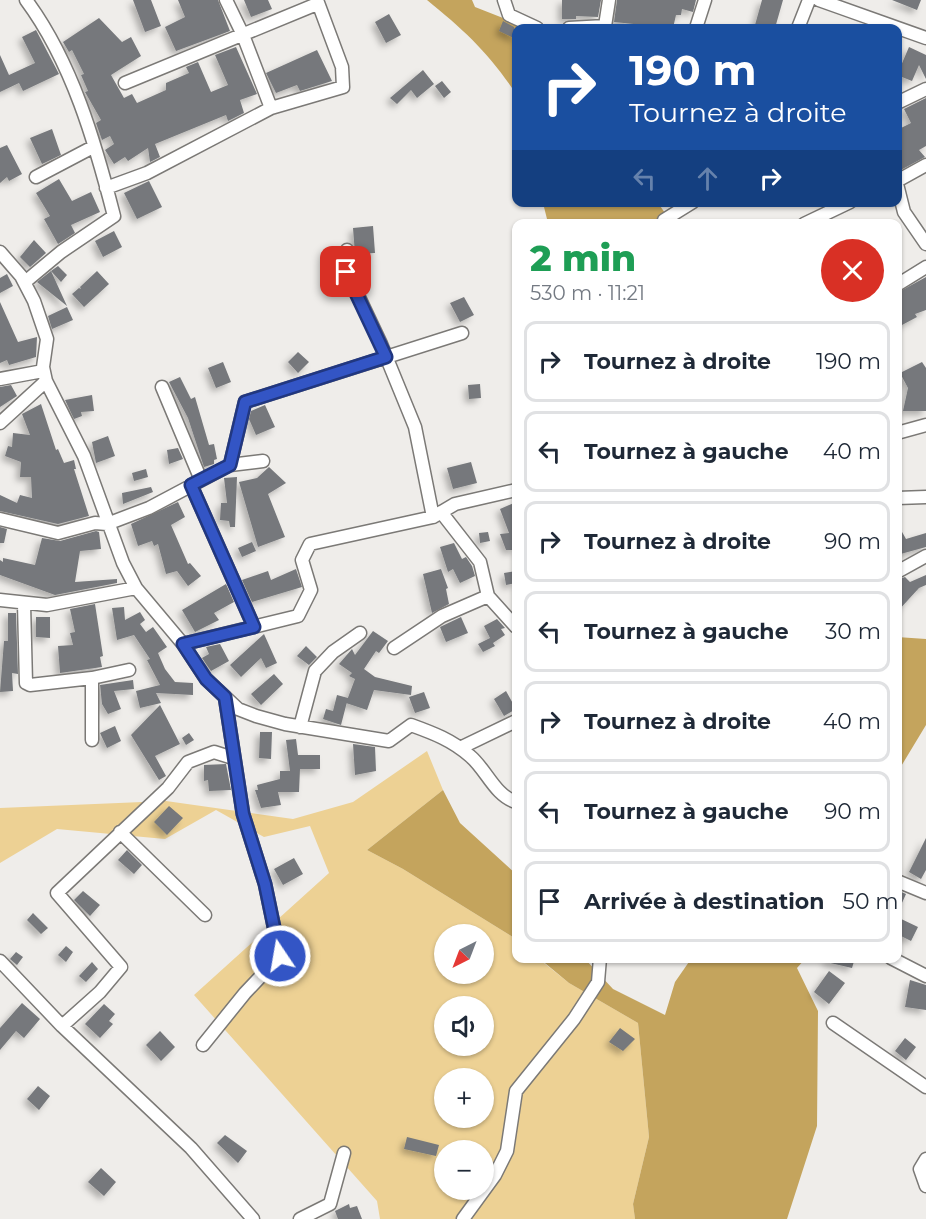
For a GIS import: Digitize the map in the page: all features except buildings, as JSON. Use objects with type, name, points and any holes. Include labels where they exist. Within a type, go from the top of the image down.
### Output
[{"type":"street","points":[[25,282],[60,252],[114,216],[73,85],[42,22],[26,0]]},
{"type":"street","points":[[226,0],[243,35],[271,108]]},
{"type":"street","points":[[504,0],[509,15],[528,24]]},
{"type":"street","points":[[605,24],[609,0]]},
{"type":"street","points":[[697,24],[705,0]]},
{"type":"street","points":[[799,24],[808,0]]},
{"type":"street","points":[[819,0],[841,3],[892,24]]},
{"type":"street","points":[[106,188],[147,173],[271,108],[343,87],[342,67],[317,2],[125,83]]},
{"type":"street","points":[[902,28],[926,38]]},
{"type":"street","points":[[902,101],[926,89]]},
{"type":"street","points":[[36,177],[93,147]]},
{"type":"street","points":[[902,179],[926,165]]},
{"type":"street","points":[[902,203],[904,212],[926,244]]},
{"type":"street","points":[[666,219],[685,207]]},
{"type":"street","points":[[814,219],[840,207]]},
{"type":"street","points":[[347,250],[346,272],[386,357],[415,427],[437,514],[480,562],[488,596],[512,623]]},
{"type":"street","points":[[0,252],[25,282],[47,339],[45,376],[84,456],[107,524],[136,588],[183,644],[206,679],[238,709],[256,716],[300,727],[389,741],[411,725],[449,740],[472,757],[507,799],[512,800]]},
{"type":"street","points":[[902,282],[926,267]]},
{"type":"street","points":[[230,465],[245,402],[462,333]]},
{"type":"street","points":[[0,379],[45,376]]},
{"type":"street","points":[[0,423],[45,376]]},
{"type":"street","points":[[162,387],[196,482],[254,627]]},
{"type":"street","points":[[902,432],[926,426]]},
{"type":"street","points":[[0,519],[58,533],[94,523],[107,524],[148,508],[230,465],[263,461]]},
{"type":"street","points":[[183,644],[298,616],[311,590],[302,560],[310,544],[437,514],[455,504],[512,491]]},
{"type":"street","points":[[902,498],[925,500]]},
{"type":"street","points":[[902,569],[926,556]]},
{"type":"street","points":[[0,600],[24,604],[58,604],[136,588]]},
{"type":"street","points":[[394,648],[442,616],[488,596]]},
{"type":"street","points":[[24,604],[26,683],[30,685],[92,678],[129,670]]},
{"type":"street","points":[[300,727],[315,671],[333,652],[360,633]]},
{"type":"street","points":[[92,678],[92,740]]},
{"type":"street","points":[[203,1045],[245,993],[280,956],[265,884],[243,814],[225,697]]},
{"type":"street","points":[[460,748],[512,723]]},
{"type":"street","points":[[62,1026],[100,992],[121,967],[57,894],[168,788],[188,762],[214,752],[233,758]]},
{"type":"street","points":[[120,832],[205,915]]},
{"type":"street","points":[[902,883],[926,893]]},
{"type":"street","points":[[0,961],[62,1026],[191,1148],[253,1219]]},
{"type":"street","points":[[463,1219],[495,1175],[507,1150],[516,1091],[574,1019],[598,982],[600,963]]},
{"type":"street","points":[[901,963],[926,975]]},
{"type":"street","points":[[833,1023],[926,1087]]},
{"type":"street","points":[[300,1219],[330,1204],[344,1152]]},
{"type":"street","points":[[923,1164],[926,1186]]},
{"type":"shaded area","points":[[427,0],[472,0],[475,7],[518,24],[512,24],[512,89],[476,43]]},
{"type":"shaded area","points":[[544,207],[661,207],[669,219],[547,219]]},
{"type":"shaded area","points":[[902,637],[926,639],[926,725],[902,765]]},
{"type":"shaded area","points":[[427,751],[443,790],[367,850],[403,869],[492,924],[434,924],[434,984],[494,984],[494,925],[512,937],[512,963],[544,963],[569,983],[638,1023],[649,1137],[633,1204],[635,1219],[380,1219],[377,1201],[194,995],[329,873],[310,826],[264,837],[216,810],[165,839],[57,829],[0,863],[0,808],[166,801],[293,819],[353,802]]},
{"type":"shaded area","points":[[443,790],[460,823],[512,870],[512,937],[494,924],[367,850]]},
{"type":"shaded area","points":[[545,963],[589,963],[613,989],[665,1015],[675,982],[688,963],[801,963],[797,968],[818,1011],[817,1126],[787,1219],[635,1219],[633,1204],[649,1137],[638,1023],[569,983]]},
{"type":"route","points":[[280,956],[265,884],[243,814],[225,697],[206,679],[183,644],[254,627],[191,485],[230,465],[245,402],[386,357],[346,272]]}]
